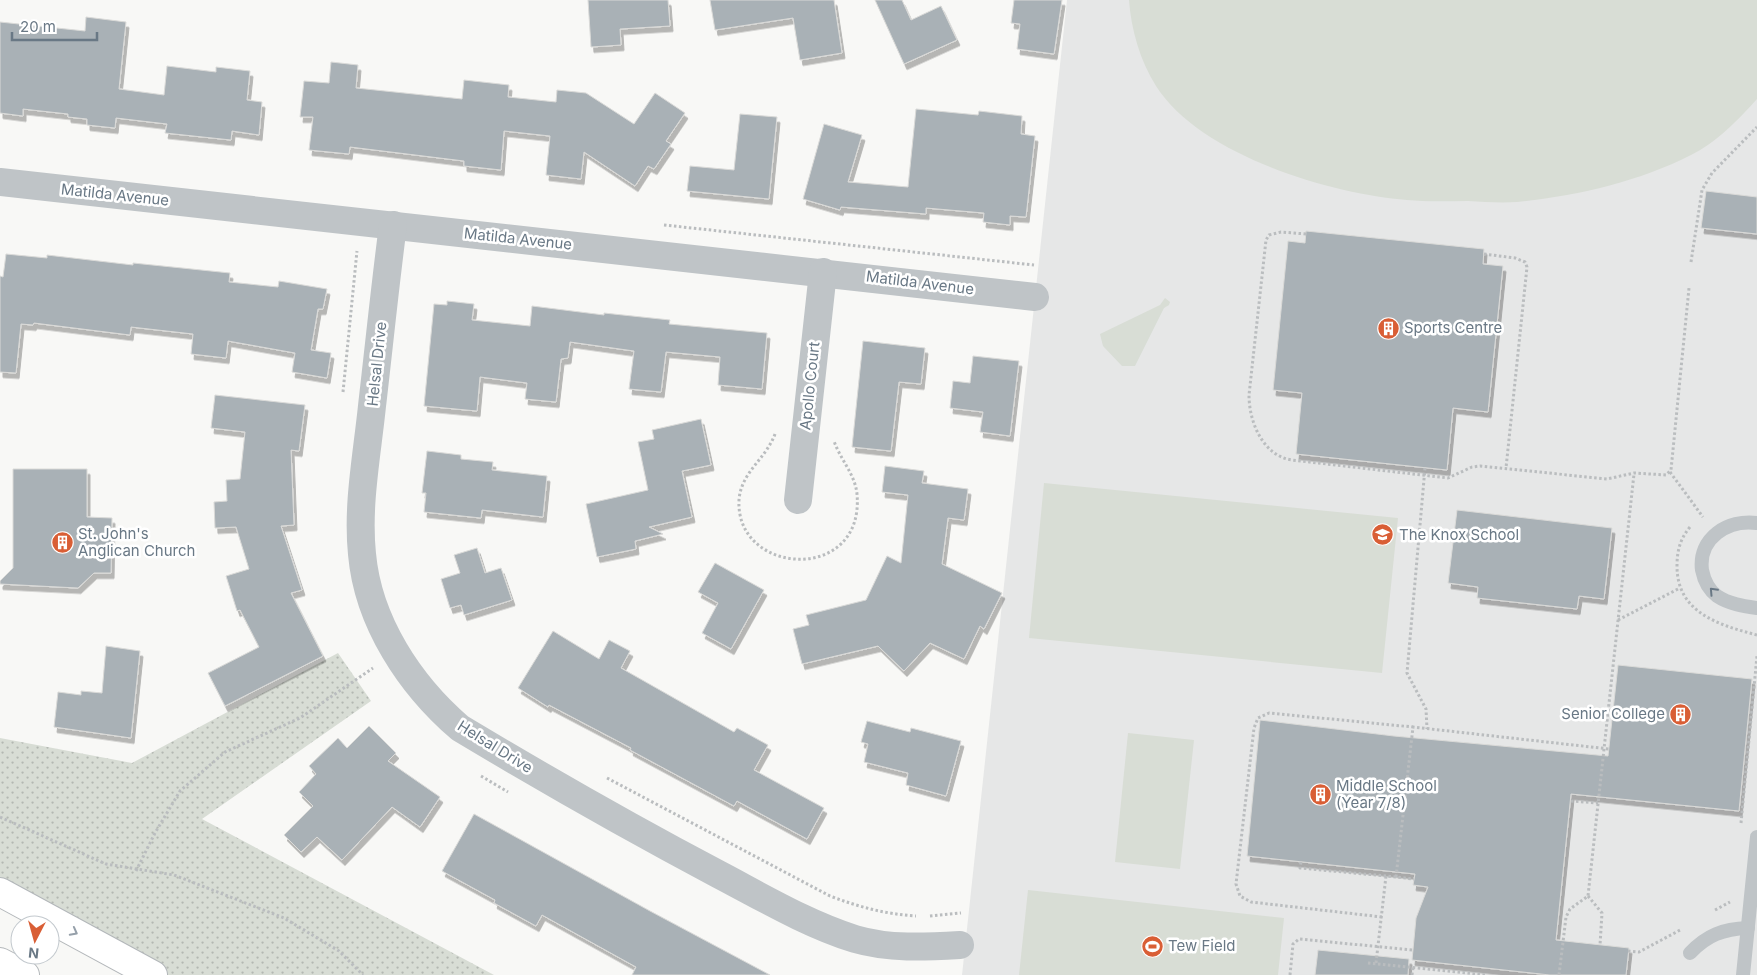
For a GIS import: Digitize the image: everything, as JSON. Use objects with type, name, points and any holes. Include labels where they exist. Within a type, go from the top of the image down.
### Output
[{"type":"highway","points":[[0,892],[153,975]]},
{"type":"highway","points":[[0,962],[25,975]]},
{"type":"street","name":"Matilda Avenue","points":[[0,182],[1035,297]]},
{"type":"street","name":"Helsal Drive","points":[[393,226],[362,502],[362,554],[365,578],[374,606],[393,648],[409,674],[443,713],[460,728],[633,829],[801,917],[855,939],[879,944],[903,947],[960,944]]},
{"type":"street","name":"Apollo Court","points":[[798,500],[823,272]]},
{"type":"lane","points":[[1757,523],[1737,524],[1716,533],[1707,541],[1702,563],[1708,586],[1716,595],[1735,604],[1757,608]]},
{"type":"lane","points":[[1743,975],[1757,837]]},
{"type":"lane","points":[[1690,953],[1710,936],[1731,928],[1748,928]]},
{"type":"path","points":[[1691,262],[1702,190],[1712,173],[1757,127]]},
{"type":"path","points":[[1306,234],[1281,232],[1269,235],[1266,240],[1249,395],[1249,408],[1260,436],[1266,446],[1282,459],[1425,477],[1448,478],[1472,467],[1480,466],[1607,479],[1634,473],[1666,475],[1670,470],[1688,288]]},
{"type":"path","points":[[342,396],[357,251]]},
{"type":"path","points":[[1484,254],[1515,258],[1524,262],[1527,267],[1506,468]]},
{"type":"path","points":[[1425,468],[1407,673],[1426,709],[1427,729]]},
{"type":"path","points":[[1600,944],[1602,913],[1588,896],[1634,473]]},
{"type":"path","points":[[1618,620],[1680,588]]},
{"type":"path","points":[[1740,832],[1757,656]]},
{"type":"path","points":[[369,661],[377,674]]},
{"type":"path","points":[[136,871],[154,833],[180,791],[225,752],[260,735],[281,728],[315,709],[373,668]]},
{"type":"path","points":[[1382,917],[1250,902],[1240,896],[1236,884],[1254,728],[1258,718],[1269,713],[1609,749]]},
{"type":"path","points":[[1396,877],[1413,728]]},
{"type":"path","points":[[479,775],[510,793]]},
{"type":"path","points":[[606,777],[830,896],[862,908],[888,914],[924,916],[961,913]]},
{"type":"path","points":[[1571,801],[1598,803]]},
{"type":"path","points":[[0,817],[87,857],[119,868],[174,875],[284,918],[339,951],[363,975]]},
{"type":"path","points":[[1301,862],[1300,868],[1414,879]]},
{"type":"path","points":[[1376,963],[1386,876]]},
{"type":"path","points":[[1559,975],[1566,917],[1570,909],[1588,896]]},
{"type":"path","points":[[1708,914],[1733,900]]},
{"type":"path","points":[[1628,951],[1640,952],[1691,924]]},
{"type":"path","points":[[1290,975],[1293,944],[1299,939],[1413,950]]},
{"type":"path","points":[[1368,963],[1486,975]]},
{"type":"path","points":[[1412,975],[1413,967]]},
{"type":"shaded area","name":"The Knox School","points":[[1067,0],[1757,0],[1757,975],[962,975]]},
{"type":"shaded area","points":[[1129,0],[1757,0],[1757,99],[1727,130],[1691,155],[1650,173],[1584,192],[1511,202],[1422,201],[1376,196],[1341,189],[1269,167],[1234,151],[1203,132],[1176,110],[1150,76],[1137,44]]},
{"type":"shaded area","points":[[1165,298],[1170,302],[1169,305],[1164,308],[1135,366],[1122,366],[1103,346],[1100,334],[1160,305]]},
{"type":"shaded area","points":[[1044,483],[1398,518],[1382,673],[1029,638]]},
{"type":"shaded area","points":[[338,653],[371,701],[202,819],[494,975],[153,975],[60,925],[60,915],[42,915],[0,892],[0,738],[132,763]]},
{"type":"shaded area","points":[[1128,733],[1194,740],[1180,869],[1115,862]]},
{"type":"shaded area","name":"Tew Field","points":[[1028,890],[1284,918],[1278,975],[1019,975]]},
{"type":"building","points":[[588,0],[668,0],[670,26],[620,29],[621,45],[591,47]]},
{"type":"building","points":[[710,0],[834,0],[842,53],[800,60],[793,18],[715,30]]},
{"type":"building","points":[[875,0],[902,0],[911,20],[941,6],[957,40],[904,64]]},
{"type":"building","points":[[1014,0],[1062,0],[1054,54],[1017,49],[1020,24],[1011,23]]},
{"type":"building","points":[[86,17],[126,22],[119,89],[164,95],[167,66],[216,72],[216,67],[250,71],[247,100],[262,102],[259,135],[232,131],[231,140],[165,133],[167,124],[116,118],[115,128],[87,125],[87,119],[68,117],[68,114],[23,109],[23,116],[0,113],[0,22],[85,31]]},
{"type":"building","points":[[331,62],[358,65],[356,88],[462,99],[464,80],[509,85],[508,97],[556,102],[557,90],[586,93],[634,124],[655,93],[685,113],[666,141],[671,144],[654,169],[648,166],[635,186],[584,152],[581,179],[546,175],[550,136],[504,131],[501,170],[464,166],[464,161],[350,147],[349,154],[309,150],[313,117],[300,117],[304,81],[329,83]]},
{"type":"building","points":[[916,109],[978,115],[979,111],[1022,116],[1021,134],[1035,136],[1026,217],[1010,216],[1010,225],[983,222],[984,213],[926,208],[926,214],[841,207],[840,210],[803,199],[824,124],[862,135],[848,182],[908,187]]},
{"type":"building","points":[[740,114],[777,117],[769,199],[687,191],[690,166],[734,170]]},
{"type":"building","points":[[1706,191],[1757,197],[1757,234],[1701,228]]},
{"type":"building","name":"Sports Centre","points":[[1306,231],[1484,249],[1483,264],[1503,266],[1488,412],[1453,408],[1447,470],[1296,454],[1302,393],[1273,390],[1288,241],[1305,243]]},
{"type":"building","points":[[6,254],[47,258],[47,255],[133,265],[133,263],[230,273],[229,282],[278,287],[279,281],[327,289],[323,309],[318,309],[311,350],[331,353],[327,378],[292,372],[295,353],[228,341],[226,358],[191,354],[193,334],[131,327],[130,335],[34,323],[33,325],[21,324],[16,373],[0,372],[0,276],[3,277]]},
{"type":"building","points":[[447,301],[474,304],[472,320],[530,326],[532,306],[604,315],[604,313],[670,320],[669,324],[767,333],[762,389],[718,385],[720,357],[666,352],[661,392],[629,389],[634,351],[570,342],[568,358],[561,359],[556,402],[525,399],[527,383],[480,377],[477,411],[424,406],[434,304],[447,305]]},
{"type":"building","points":[[863,341],[925,348],[921,384],[899,382],[891,451],[852,447]]},
{"type":"building","points":[[973,356],[1019,361],[1010,436],[980,432],[983,412],[950,408],[953,381],[970,383]]},
{"type":"building","points":[[215,395],[305,405],[299,451],[291,450],[294,525],[281,526],[302,590],[291,593],[323,656],[225,706],[208,673],[259,647],[240,610],[237,611],[226,576],[249,569],[236,527],[215,528],[214,502],[227,501],[226,480],[240,479],[245,432],[211,428]]},
{"type":"building","points":[[701,419],[711,465],[682,471],[692,517],[649,527],[663,534],[635,541],[636,549],[597,557],[586,504],[648,490],[638,442],[654,439],[652,430]]},
{"type":"building","points":[[427,451],[461,455],[461,459],[493,462],[492,470],[547,476],[543,517],[482,510],[481,518],[424,512],[426,493],[422,493]]},
{"type":"building","points":[[885,466],[924,471],[922,483],[968,489],[964,520],[948,518],[942,564],[1002,593],[984,629],[980,626],[964,659],[930,643],[904,671],[878,646],[802,664],[793,629],[809,625],[806,615],[866,600],[887,556],[901,563],[908,495],[882,492]]},
{"type":"building","name":"St. John's Anglican Church","points":[[13,469],[87,469],[87,517],[112,518],[111,573],[94,573],[78,588],[0,584],[0,581],[13,568]]},
{"type":"building","points":[[1457,510],[1612,528],[1604,599],[1579,596],[1577,609],[1477,598],[1478,587],[1448,583]]},
{"type":"building","points":[[477,548],[485,573],[501,568],[512,600],[464,615],[461,605],[450,608],[441,579],[460,573],[454,555]]},
{"type":"building","points":[[715,563],[764,590],[731,649],[702,633],[718,603],[698,592]]},
{"type":"building","points":[[553,631],[599,659],[609,640],[630,651],[621,668],[734,732],[737,728],[768,745],[754,770],[824,808],[807,839],[737,801],[734,806],[630,750],[631,748],[549,705],[548,707],[518,688]]},
{"type":"building","points":[[106,646],[140,651],[131,738],[54,727],[58,692],[81,695],[81,691],[102,693]]},
{"type":"building","points":[[1618,665],[1752,679],[1739,811],[1571,794],[1556,940],[1629,948],[1626,975],[1550,975],[1412,960],[1416,918],[1428,887],[1413,885],[1415,874],[1247,856],[1260,720],[1394,736],[1608,756]]},
{"type":"building","points":[[867,721],[910,732],[911,728],[961,741],[946,796],[906,785],[908,773],[864,762],[868,744],[861,742]]},
{"type":"building","points":[[369,726],[396,753],[388,761],[440,797],[420,827],[392,807],[342,860],[317,837],[301,852],[284,835],[313,806],[299,792],[316,774],[309,766],[338,738],[347,748]]},
{"type":"building","points":[[474,814],[770,975],[632,975],[636,967],[542,915],[536,926],[494,903],[495,900],[442,871]]},
{"type":"building","points":[[1318,950],[1409,959],[1408,975],[1315,975]]},
{"type":"place","name":"Sports Centre","points":[[1388,328]]},
{"type":"place","name":"The Knox School","points":[[1383,535]]},
{"type":"place","name":"St. John's Anglican Church","points":[[62,543]]},
{"type":"place","name":"Senior College","points":[[1681,714]]},
{"type":"place","name":"Middle School (Year 7/8)","points":[[1320,795]]},
{"type":"place","name":"Tew Field","points":[[1152,946]]}]
